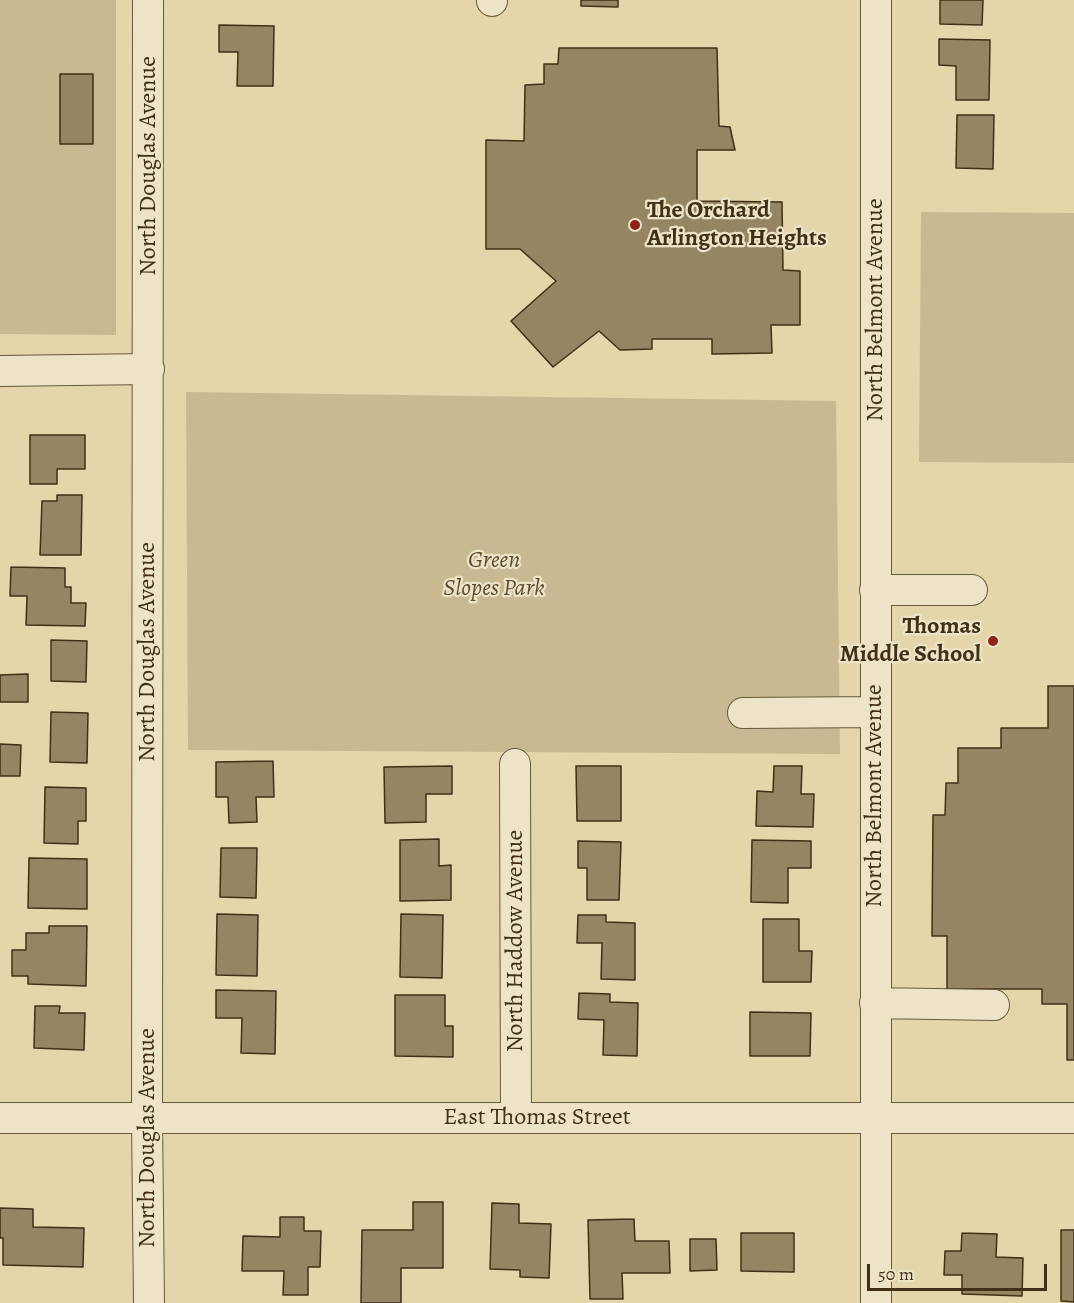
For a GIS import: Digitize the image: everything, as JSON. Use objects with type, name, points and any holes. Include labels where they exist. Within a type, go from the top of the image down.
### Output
[{"type":"street","name":"North Douglas Avenue","points":[[148,0],[147,1118],[149,1303]]},
{"type":"street","name":"North Belmont Avenue","points":[[876,0],[876,1303]]},
{"type":"street","points":[[0,371],[148,369]]},
{"type":"street","points":[[875,590],[972,590]]},
{"type":"street","points":[[743,713],[875,712]]},
{"type":"street","name":"North Haddow Avenue","points":[[515,764],[516,1118]]},
{"type":"street","points":[[875,1003],[994,1005]]},
{"type":"street","name":"East Thomas Street","points":[[0,1118],[1074,1118]]},
{"type":"green space","points":[[0,0],[116,0],[116,335],[0,334]]},
{"type":"green space","points":[[921,212],[1074,213],[1074,463],[919,462]]},
{"type":"green space","name":"Green Slopes Park","points":[[186,392],[836,401],[840,754],[188,750]]},
{"type":"building","points":[[581,0],[618,0],[618,7],[581,6]]},
{"type":"building","points":[[940,0],[983,0],[982,25],[940,24]]},
{"type":"building","points":[[219,25],[274,26],[273,86],[237,86],[238,52],[219,52]]},
{"type":"building","points":[[939,39],[990,40],[989,100],[956,100],[956,66],[939,65]]},
{"type":"building","name":"The Orchard Arlington Heights","points":[[559,48],[717,48],[719,126],[730,127],[735,150],[697,150],[697,201],[782,202],[783,270],[800,271],[800,325],[771,325],[772,353],[712,354],[712,339],[652,339],[652,349],[620,350],[599,331],[553,367],[511,321],[556,281],[520,249],[486,249],[486,140],[524,141],[525,85],[544,84],[544,64],[558,64]]},
{"type":"building","points":[[60,74],[93,74],[93,144],[60,144]]},
{"type":"building","points":[[957,115],[994,115],[993,169],[956,168]]},
{"type":"building","points":[[30,435],[85,435],[85,469],[57,469],[57,484],[30,484]]},
{"type":"building","points":[[57,495],[82,495],[81,555],[40,555],[42,501],[57,501]]},
{"type":"building","points":[[11,567],[65,568],[65,587],[71,587],[71,603],[86,603],[85,626],[26,625],[27,596],[10,596]]},
{"type":"building","points":[[51,640],[87,641],[86,682],[51,681]]},
{"type":"building","points":[[28,674],[28,702],[0,702],[0,675]]},
{"type":"building","points":[[1048,686],[1074,686],[1074,1060],[1067,1060],[1067,1004],[1042,1004],[1042,989],[947,989],[947,936],[932,936],[933,815],[945,815],[946,783],[958,783],[958,748],[1001,748],[1001,728],[1048,728]]},
{"type":"building","points":[[51,712],[88,713],[87,763],[50,762]]},
{"type":"building","points":[[0,744],[21,745],[20,776],[0,776]]},
{"type":"building","points":[[273,761],[274,797],[256,797],[257,822],[229,823],[228,797],[216,797],[216,762]]},
{"type":"building","points":[[452,766],[452,794],[426,794],[426,822],[385,823],[384,767]]},
{"type":"building","points":[[576,766],[621,766],[621,821],[577,821]]},
{"type":"building","points":[[774,766],[802,766],[801,794],[814,794],[813,827],[756,826],[757,791],[773,792]]},
{"type":"building","points":[[45,787],[86,788],[86,821],[78,821],[78,844],[44,843]]},
{"type":"building","points":[[439,839],[439,866],[451,865],[451,900],[400,901],[400,840]]},
{"type":"building","points":[[752,840],[811,841],[811,868],[788,868],[788,903],[751,902]]},
{"type":"building","points":[[578,841],[621,842],[619,900],[587,900],[587,868],[578,868]]},
{"type":"building","points":[[221,848],[257,848],[256,898],[220,897]]},
{"type":"building","points":[[29,858],[87,859],[87,909],[28,908]]},
{"type":"building","points":[[217,914],[258,915],[257,976],[216,975]]},
{"type":"building","points":[[401,914],[443,915],[442,978],[400,977]]},
{"type":"building","points":[[578,915],[606,915],[606,922],[635,923],[635,980],[601,979],[602,943],[577,943]]},
{"type":"building","points":[[763,919],[799,919],[799,951],[812,951],[811,982],[763,982]]},
{"type":"building","points":[[49,926],[87,926],[86,986],[28,984],[28,976],[12,976],[12,950],[26,950],[26,933],[49,933]]},
{"type":"building","points":[[216,990],[276,991],[275,1054],[241,1053],[242,1018],[216,1018]]},
{"type":"building","points":[[579,993],[610,994],[610,1002],[638,1003],[637,1056],[603,1055],[604,1020],[578,1019]]},
{"type":"building","points":[[395,995],[445,995],[445,1026],[453,1026],[453,1057],[395,1056]]},
{"type":"building","points":[[35,1006],[60,1006],[59,1013],[85,1013],[84,1050],[34,1048]]},
{"type":"building","points":[[750,1012],[811,1013],[810,1056],[750,1056]]},
{"type":"building","points":[[413,1202],[443,1202],[443,1268],[401,1268],[401,1303],[361,1303],[362,1230],[413,1230]]},
{"type":"building","points":[[492,1203],[519,1204],[519,1223],[551,1224],[549,1278],[520,1277],[520,1270],[490,1269]]},
{"type":"building","points":[[0,1208],[33,1209],[33,1227],[84,1228],[83,1267],[3,1265]]},
{"type":"building","points":[[280,1217],[304,1217],[304,1231],[321,1231],[320,1267],[308,1267],[308,1295],[283,1295],[284,1271],[242,1271],[243,1236],[280,1237]]},
{"type":"building","points":[[634,1219],[635,1241],[669,1241],[670,1273],[622,1273],[623,1299],[590,1299],[588,1220]]},
{"type":"building","points":[[1061,1230],[1074,1230],[1074,1302],[1061,1301]]},
{"type":"building","points":[[741,1233],[794,1233],[794,1272],[741,1271]]},
{"type":"building","points":[[962,1233],[997,1234],[996,1257],[1023,1258],[1022,1296],[962,1294],[962,1275],[944,1275],[945,1251],[961,1251]]},
{"type":"building","points":[[690,1239],[716,1239],[717,1270],[690,1271]]},
{"type":"place","name":"The Orchard Arlington Heights","points":[[635,225]]},
{"type":"place","name":"Thomas Middle School","points":[[993,641]]}]
